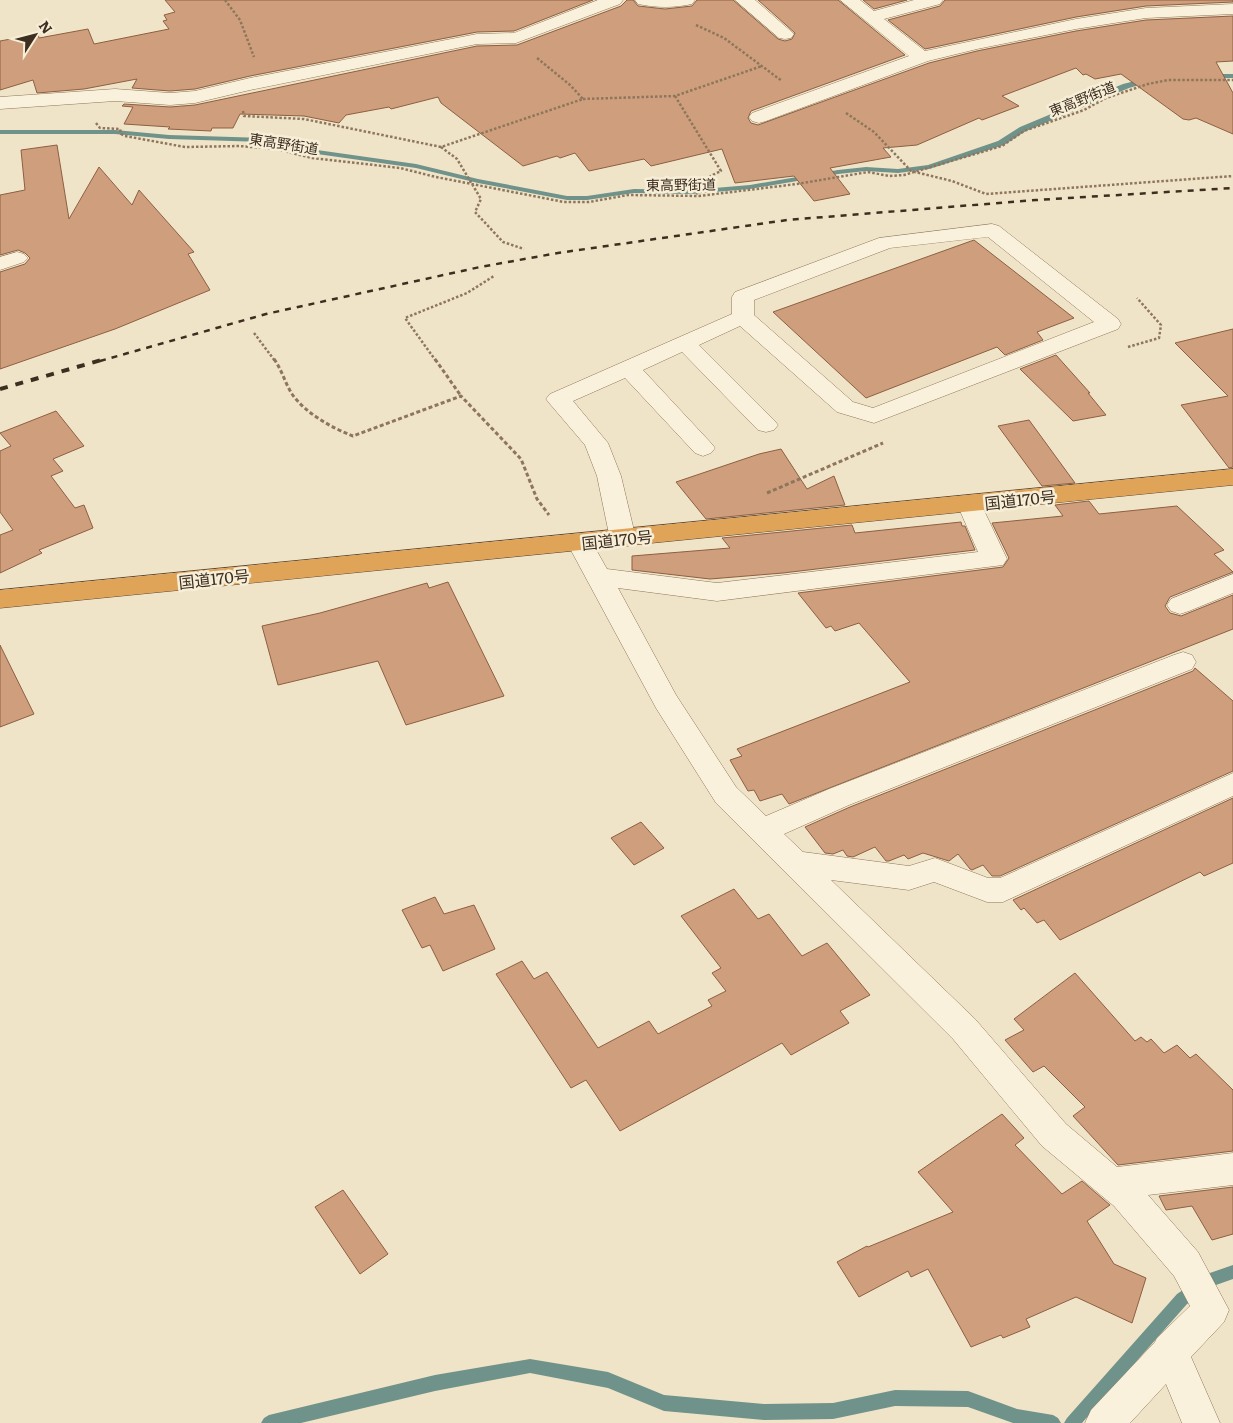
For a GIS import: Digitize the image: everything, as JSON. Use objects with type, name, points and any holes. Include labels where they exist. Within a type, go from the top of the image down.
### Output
[{"type":"highway","name":"国道170号","points":[[0,599],[623,539],[1233,477]]},
{"type":"street","points":[[0,103],[115,95],[170,99],[195,97],[260,82],[477,39],[516,38],[614,0]]},
{"type":"street","points":[[646,1],[672,3],[686,0]]},
{"type":"street","points":[[744,0],[785,34]]},
{"type":"street","points":[[849,0],[922,57]]},
{"type":"street","points":[[871,17],[934,0]]},
{"type":"street","points":[[759,117],[922,57],[1076,24],[1141,6],[1233,9]]},
{"type":"street","points":[[0,96],[40,100]]},
{"type":"street","points":[[992,230],[1110,324],[874,416],[845,407],[743,317],[743,297],[886,242],[992,230]]},
{"type":"street","points":[[623,539],[609,476],[596,443],[558,399],[743,317]]},
{"type":"street","points":[[685,343],[766,425]]},
{"type":"street","points":[[628,368],[703,448]]},
{"type":"street","points":[[599,577],[717,592],[994,559],[969,504]]},
{"type":"street","points":[[580,543],[666,701],[726,795],[964,1029],[1054,1135],[1126,1195],[1186,1264],[1211,1310],[1170,1351],[1104,1423]]},
{"type":"street","points":[[1180,605],[1233,583]]},
{"type":"street","points":[[762,831],[839,797],[1183,662]]},
{"type":"street","points":[[796,863],[910,878],[935,870],[987,890],[1003,890],[1233,784]]},
{"type":"street","points":[[1112,1183],[1233,1169]]},
{"type":"street","points":[[1170,1351],[1201,1423]]},
{"type":"path","points":[[225,0],[240,20],[253,52],[260,82]]},
{"type":"path","points":[[646,1],[724,38],[762,66],[874,132],[911,172],[952,181],[986,194],[1233,176]]},
{"type":"path","points":[[516,38],[570,85],[582,99]]},
{"type":"path","points":[[441,147],[582,99],[675,96],[762,66]]},
{"type":"path","name":"東高野街道","points":[[121,132],[125,136],[185,147],[239,146],[276,149],[312,158],[400,168],[564,202],[598,201],[628,195],[698,195],[797,184],[868,172],[889,176],[915,172],[1002,146],[1024,131],[1084,110],[1106,98],[1148,84],[1168,80],[1233,80]]},
{"type":"path","points":[[238,88],[244,116],[304,119],[441,147],[457,159],[481,199],[475,212],[504,242],[524,249]]},
{"type":"path","points":[[675,96],[720,171],[696,183],[694,188],[698,195]]},
{"type":"path","points":[[494,276],[466,293],[405,318],[461,396],[521,458],[537,499],[553,521],[580,543]]},
{"type":"path","points":[[254,333],[280,367],[292,394],[304,407],[338,430],[353,436],[461,396]]},
{"type":"building","points":[[165,0],[593,0],[514,31],[477,32],[250,76],[195,89],[170,91],[132,88],[137,79],[84,89],[37,93],[33,80],[0,90],[0,41],[38,34],[39,38],[88,29],[94,44],[169,29],[163,21],[167,20],[164,15],[175,12]]},
{"type":"building","points":[[627,0],[633,0],[638,6],[665,9],[692,6],[697,0],[733,0],[778,39],[785,41],[792,39],[795,33],[758,0],[838,0],[905,55],[751,111],[748,118],[751,123],[758,125],[929,63],[977,51],[1076,31],[1146,20],[1233,16],[1233,61],[1216,62],[1233,93],[1233,134],[1196,118],[1183,119],[1121,74],[1095,79],[1086,74],[1083,75],[1076,68],[1002,96],[1019,106],[982,120],[979,118],[917,145],[883,148],[891,157],[830,168],[850,194],[814,201],[794,176],[735,183],[722,149],[651,166],[644,159],[589,171],[575,153],[523,166],[441,103],[438,97],[391,109],[389,107],[346,115],[339,123],[304,116],[240,114],[233,128],[212,128],[211,131],[124,124],[133,107],[122,106],[124,104],[170,107],[195,105],[477,46],[517,45],[621,6]]},
{"type":"building","points":[[863,0],[907,0],[874,9]]},
{"type":"building","points":[[945,0],[1233,0],[1233,2],[1146,6],[1076,17],[925,49],[888,20],[940,6]]},
{"type":"building","points":[[57,145],[69,219],[99,167],[132,205],[139,190],[194,252],[188,254],[210,290],[115,329],[0,369],[0,272],[25,264],[30,258],[18,250],[0,255],[0,195],[25,190],[21,150]]},
{"type":"building","points":[[974,240],[1074,318],[1037,332],[1043,340],[1005,355],[997,347],[866,398],[773,312]]},
{"type":"building","points":[[1233,329],[1233,467],[1229,468],[1181,405],[1228,396],[1175,343]]},
{"type":"building","points":[[1056,355],[1090,393],[1088,393],[1106,415],[1073,421],[1020,369]]},
{"type":"building","points":[[56,411],[84,446],[53,459],[63,471],[51,476],[75,508],[84,505],[93,528],[39,550],[42,553],[0,573],[0,535],[13,530],[0,512],[0,451],[11,446],[0,433]]},
{"type":"building","points":[[1029,420],[1075,483],[1042,486],[998,426]]},
{"type":"building","points":[[781,449],[807,489],[834,476],[845,505],[706,519],[676,482],[759,454]]},
{"type":"building","points":[[1089,501],[1099,514],[1177,506],[1224,550],[1214,554],[1233,572],[1170,597],[1165,606],[1170,613],[1181,616],[1233,595],[1233,629],[789,804],[782,794],[760,801],[754,790],[748,791],[730,760],[742,756],[737,749],[910,682],[859,623],[835,631],[831,626],[826,628],[798,593],[1003,567],[1009,558],[992,523],[1063,516],[1055,505]]},
{"type":"building","points":[[961,522],[962,526],[965,526],[975,550],[783,573],[710,579],[632,570],[632,556],[730,548],[722,538],[852,525],[855,533]]},
{"type":"building","points":[[448,582],[504,696],[406,725],[378,661],[278,685],[262,626],[320,613],[427,583],[429,588]]},
{"type":"building","points":[[0,645],[34,714],[0,727]]},
{"type":"building","points":[[1195,668],[1233,701],[1233,771],[1000,876],[992,876],[983,865],[972,870],[970,869],[958,854],[949,861],[923,853],[908,859],[904,855],[886,861],[875,847],[853,857],[847,856],[843,850],[833,854],[825,853],[805,827],[850,807],[1193,671]]},
{"type":"building","points":[[1233,798],[1233,863],[1204,876],[1200,872],[1060,940],[1044,920],[1037,923],[1024,908],[1021,910],[1013,900]]},
{"type":"building","points":[[641,822],[664,848],[634,865],[611,838]]},
{"type":"building","points":[[734,889],[758,919],[769,914],[802,956],[827,943],[870,995],[840,1011],[849,1023],[791,1055],[782,1043],[620,1131],[586,1080],[571,1088],[496,974],[522,961],[534,979],[547,972],[598,1048],[649,1021],[658,1034],[712,1006],[708,1000],[726,991],[712,973],[721,968],[681,916]]},
{"type":"building","points":[[435,897],[444,914],[474,905],[495,949],[443,971],[430,945],[422,948],[402,910]]},
{"type":"building","points":[[1075,973],[1135,1041],[1141,1037],[1147,1042],[1151,1039],[1164,1053],[1177,1045],[1190,1058],[1196,1054],[1233,1090],[1233,1151],[1118,1165],[1073,1116],[1085,1107],[1044,1066],[1033,1072],[1005,1040],[1024,1030],[1014,1019]]},
{"type":"building","points":[[1002,1114],[1024,1138],[1015,1145],[1062,1194],[1082,1181],[1110,1205],[1087,1221],[1114,1264],[1146,1278],[1132,1323],[1076,1297],[1026,1319],[1030,1327],[1003,1338],[1001,1335],[971,1347],[928,1269],[911,1277],[908,1271],[859,1297],[837,1262],[867,1246],[953,1212],[918,1172]]},
{"type":"building","points":[[1233,1187],[1233,1234],[1212,1240],[1192,1206],[1166,1210],[1159,1196]]},
{"type":"building","points":[[343,1190],[388,1254],[360,1274],[315,1207]]},
{"type":"waterway","points":[[1210,76],[1233,76]]},
{"type":"waterway","points":[[0,132],[115,132],[169,137],[262,140],[317,152],[416,166],[478,181],[567,198],[587,198],[634,191],[691,192],[750,187],[838,172],[866,169],[898,171],[929,167],[1001,143],[1023,129],[1126,86],[1147,80]]},
{"type":"waterway","points":[[1072,1423],[1182,1299],[1212,1279],[1233,1272]]},
{"type":"waterway","points":[[269,1423],[435,1383],[530,1366],[608,1380],[664,1403],[764,1412],[833,1411],[895,1398],[968,1399],[1017,1417],[1053,1423]]},
{"type":"railway","points":[[100,361],[266,314],[480,267],[558,253],[787,220],[1036,200],[1233,188]]},
{"type":"railway","points":[[0,389],[105,359]]}]
